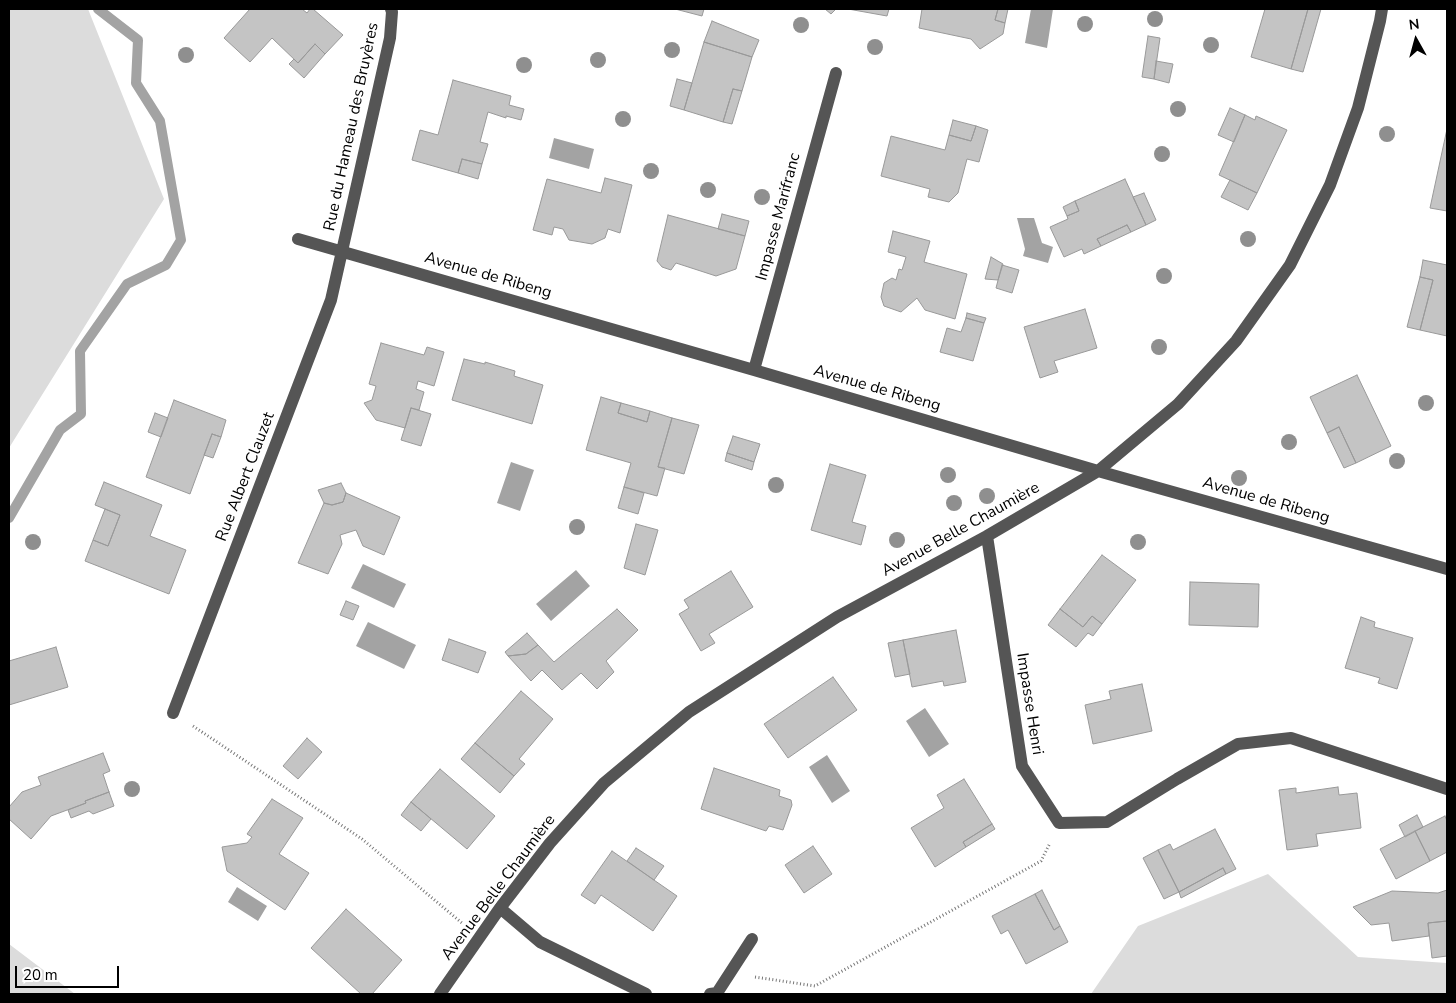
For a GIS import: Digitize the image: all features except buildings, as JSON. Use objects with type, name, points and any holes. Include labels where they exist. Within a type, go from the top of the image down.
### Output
[{"type":"street","name":"Rue du Hameau des Bruyères","points":[[342,251],[390,38],[391,9]]},
{"type":"street","name":"Avenue Belle Chaumière","points":[[440,994],[500,908],[550,843],[604,783],[689,712],[836,617],[987,536],[1098,471],[1178,404],[1236,342],[1290,265],[1330,185],[1358,108],[1382,9]]},
{"type":"street","name":"Impasse Marifranc","points":[[754,370],[836,73]]},
{"type":"street","name":"Avenue de Ribeng","points":[[298,239],[1098,471],[1447,568]]},
{"type":"street","name":"Rue Albert Clauzet","points":[[173,713],[331,300],[342,251]]},
{"type":"street","name":"Impasse Henri","points":[[987,536],[1022,766],[1059,823]]},
{"type":"street","points":[[1059,823],[1107,822],[1238,744],[1291,738],[1447,788]]},
{"type":"street","points":[[500,908],[540,942],[646,994]]},
{"type":"street","points":[[710,994],[717,993],[752,939]]},
{"type":"path","points":[[173,713],[362,839],[480,938]]},
{"type":"path","points":[[730,973],[816,986],[1041,861],[1059,823]]},
{"type":"shaded area","points":[[9,9],[88,9],[164,199],[9,448]]},
{"type":"shaded area","points":[[1031,9],[1053,9],[1047,48],[1025,43]]},
{"type":"shaded area","points":[[554,138],[594,149],[589,169],[549,158]]},
{"type":"shaded area","points":[[1017,218],[1034,218],[1042,243],[1053,247],[1048,263],[1023,256],[1025,249]]},
{"type":"shaded area","points":[[511,462],[534,470],[520,511],[497,503]]},
{"type":"shaded area","points":[[363,564],[406,584],[394,608],[351,588]]},
{"type":"shaded area","points":[[576,570],[590,586],[551,621],[536,604]]},
{"type":"shaded area","points":[[368,622],[416,645],[404,669],[356,646]]},
{"type":"shaded area","points":[[925,708],[949,744],[929,757],[906,721]]},
{"type":"shaded area","points":[[827,755],[850,791],[832,803],[809,767]]},
{"type":"shaded area","points":[[1268,874],[1358,957],[1447,963],[1447,994],[1091,994],[1138,926]]},
{"type":"shaded area","points":[[237,887],[267,906],[258,921],[228,902]]},
{"type":"shaded area","points":[[9,944],[75,994],[9,994]]},
{"type":"waterway","points":[[9,518],[60,430],[81,414],[80,351],[127,284],[166,265],[181,240],[160,121],[136,83],[138,40],[98,9]]}]
